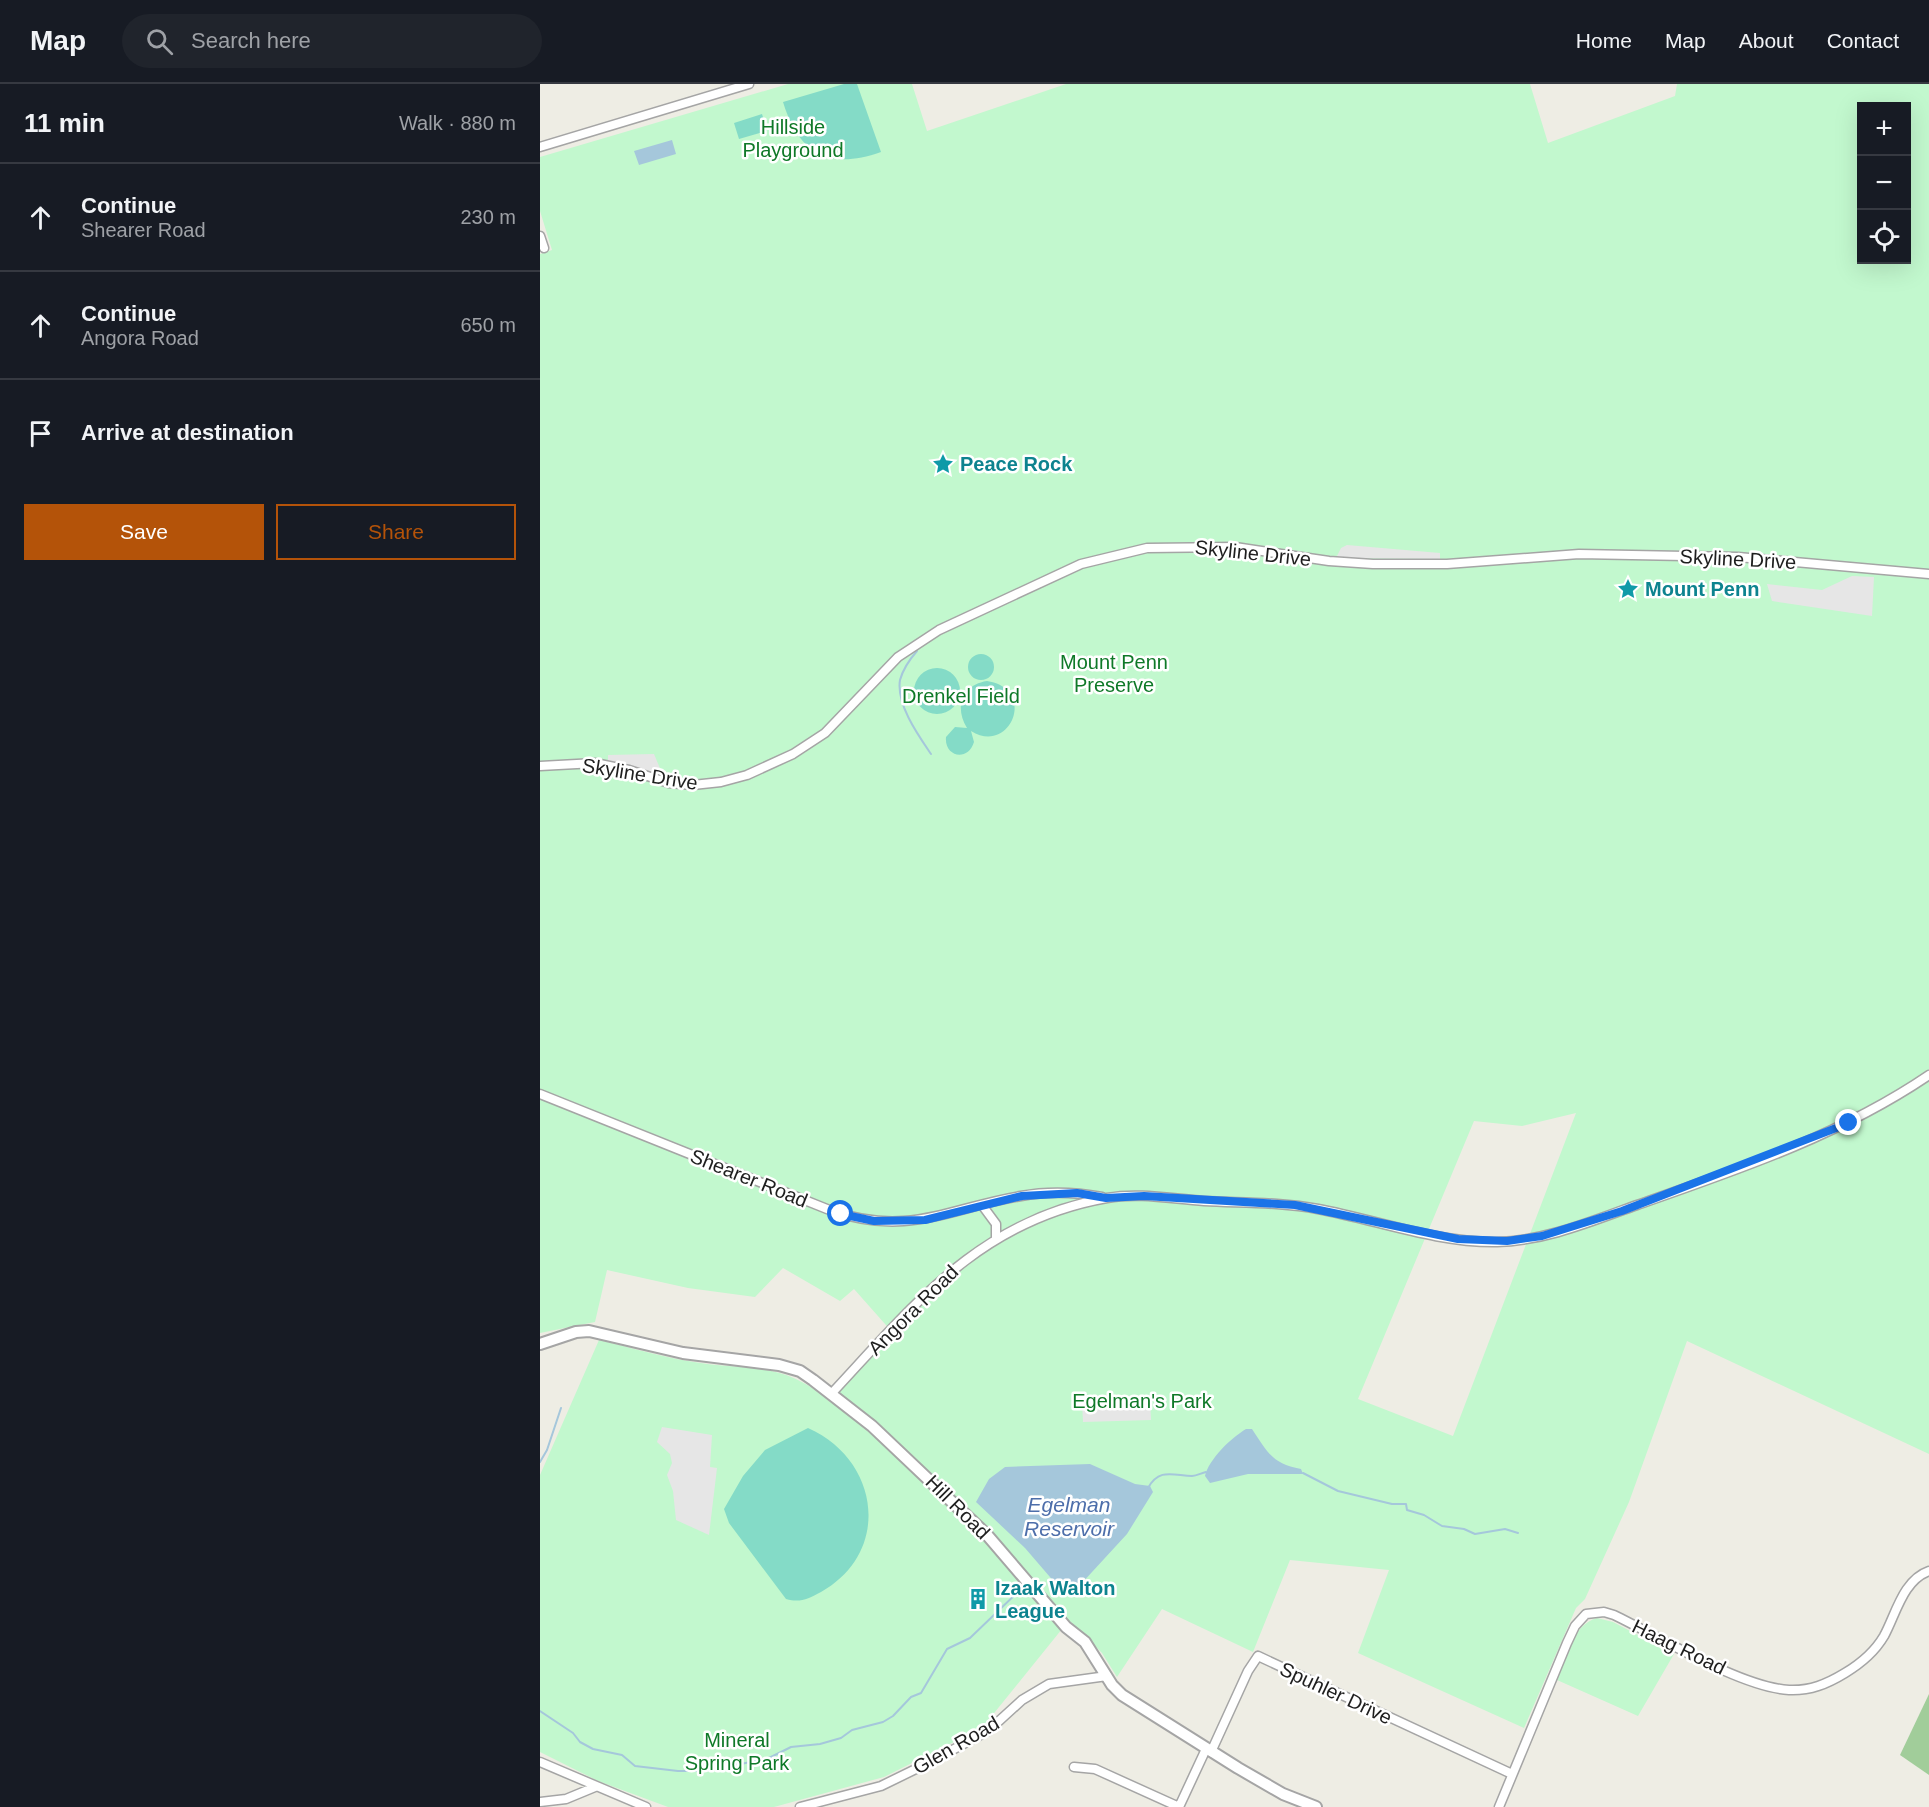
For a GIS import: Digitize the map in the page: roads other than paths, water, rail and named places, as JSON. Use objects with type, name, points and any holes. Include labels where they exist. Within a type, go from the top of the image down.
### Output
[{"type":"street","points":[[711,84],[714,95]]},
{"type":"street","points":[[540,147],[749,84]]},
{"type":"street","points":[[540,236],[544,248]]},
{"type":"street","name":"Skyline Drive","points":[[540,766],[595,764],[629,770],[669,783],[693,785],[721,782],[747,775],[782,760],[825,733],[898,657],[939,630],[1081,564],[1147,548],[1235,547],[1329,561],[1373,564],[1447,564],[1579,554],[1738,557],[1929,574]]},
{"type":"street","name":"Angora Road","points":[[832,1393],[940,1279],[996,1239],[1047,1215],[1106,1198],[1144,1196],[1295,1205],[1467,1240],[1529,1239],[1558,1232],[1650,1201],[1849,1123],[1929,1075]]},
{"type":"street","name":"Shearer Road","points":[[540,1094],[841,1214],[874,1221],[905,1221],[942,1217],[1022,1196],[1059,1192],[1106,1198]]},
{"type":"street","points":[[982,1205],[993,1216],[997,1231],[996,1239]]},
{"type":"street","name":"Hill Road","points":[[540,1344],[589,1330],[683,1353],[787,1366],[800,1371],[832,1393],[921,1470],[988,1536],[1066,1627],[1085,1642],[1107,1676],[1134,1705],[1283,1794],[1316,1807]]},
{"type":"street","name":"Haag Road","points":[[1498,1807],[1571,1635],[1586,1614],[1604,1612],[1614,1615],[1754,1682],[1790,1690],[1812,1688],[1833,1680],[1869,1656],[1883,1637],[1912,1582],[1929,1571]]},
{"type":"street","name":"Spuhler Drive","points":[[1208,1750],[1258,1656],[1512,1774]]},
{"type":"street","name":"Glen Road","points":[[800,1807],[881,1786],[926,1764],[988,1731],[1023,1700],[1049,1684],[1107,1676]]},
{"type":"street","points":[[1074,1767],[1095,1769],[1179,1807],[1208,1750]]},
{"type":"street","points":[[540,1762],[646,1807]]},
{"type":"street","points":[[540,1802],[566,1799],[595,1787]]},
{"type":"water","points":[[672,140],[676,154],[639,165],[634,151]]},
{"type":"water","points":[[1246,1429],[1252,1429],[1267,1451],[1277,1460],[1301,1469],[1303,1474],[1248,1474],[1210,1483],[1205,1476],[1211,1463],[1227,1443]]},
{"type":"water","name":"Egelman Reservoir","points":[[1090,1464],[1135,1484],[1150,1486],[1153,1492],[1127,1534],[1075,1590],[1062,1591],[1025,1548],[976,1502],[989,1479],[1005,1467]]},
{"type":"waterway","points":[[917,651],[909,661],[900,680],[901,699],[909,719],[931,754]]},
{"type":"waterway","points":[[540,1462],[547,1450],[561,1408]]},
{"type":"waterway","points":[[1148,1488],[1161,1475],[1196,1476],[1206,1472]]},
{"type":"waterway","points":[[1303,1473],[1338,1491],[1392,1504],[1406,1504],[1407,1510],[1424,1515],[1442,1526],[1464,1529],[1475,1534],[1505,1529],[1518,1533]]},
{"type":"waterway","points":[[540,1711],[573,1733],[580,1742],[593,1749],[622,1755],[635,1766],[678,1771],[706,1771],[726,1763],[741,1764],[769,1758],[791,1747],[820,1744],[841,1738],[852,1730],[883,1722],[893,1716],[911,1697],[921,1693],[947,1649],[970,1638],[1024,1586]]},
{"type":"place","name":"Peace Rock","points":[[943,464]]},
{"type":"place","name":"Mount Penn","points":[[1628,589]]},
{"type":"place","name":"Izaak Walton League","points":[[978,1599]]},
{"type":"park label","name":"Hillside Playground","points":[[793,138]]},
{"type":"park label","name":"Mount Penn Preserve","points":[[1114,674]]},
{"type":"park label","name":"Drenkel Field","points":[[961,696]]},
{"type":"park label","name":"Egelman's Park","points":[[1142,1401]]},
{"type":"park label","name":"Mineral Spring Park","points":[[737,1752]]}]
